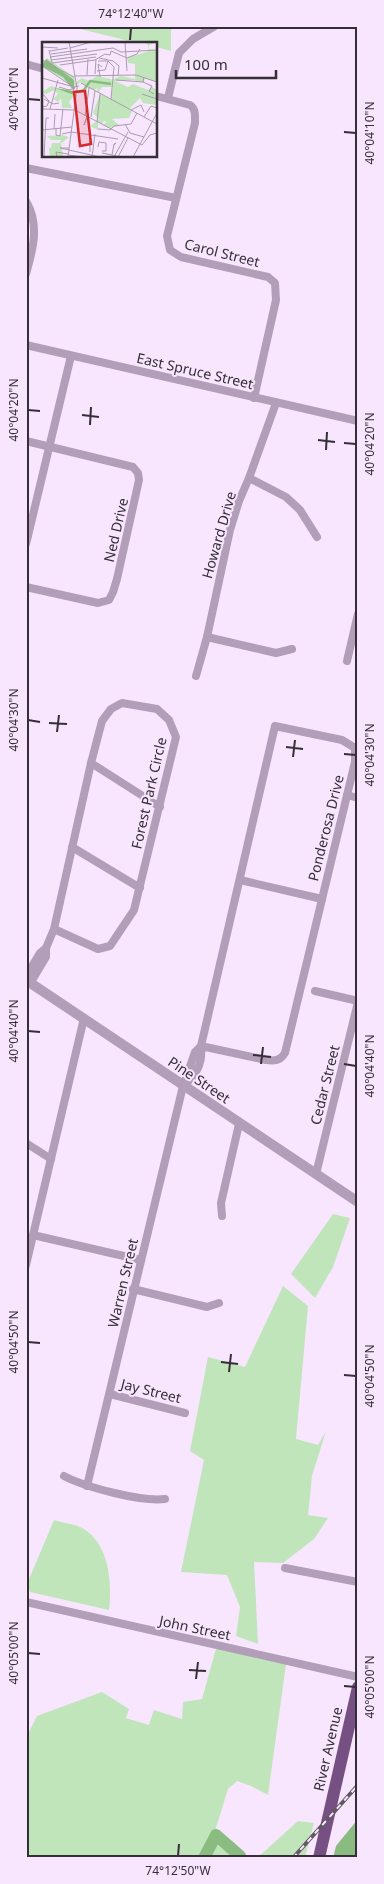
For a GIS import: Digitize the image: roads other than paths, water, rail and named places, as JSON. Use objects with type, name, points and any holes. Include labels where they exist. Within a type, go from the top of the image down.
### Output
[{"type":"highway","name":"River Avenue","points":[[319,1858],[358,1687]]},
{"type":"street","points":[[168,98],[179,53],[193,39],[215,26]]},
{"type":"street","points":[[26,64],[42,68]]},
{"type":"street","name":"Carol Street","points":[[158,96],[190,105],[194,108],[195,114],[167,236],[170,250],[181,257],[268,277],[275,283],[276,300],[254,398]]},
{"type":"street","points":[[26,168],[176,198]]},
{"type":"street","points":[[26,201],[34,220],[26,274]]},
{"type":"street","name":"East Spruce Street","points":[[26,345],[358,421]]},
{"type":"street","points":[[26,544],[71,356]]},
{"type":"street","name":"Howard Drive","points":[[196,676],[207,637],[230,530],[239,500],[249,478],[276,403]]},
{"type":"street","points":[[26,441],[50,446]]},
{"type":"street","name":"Ned Drive","points":[[26,587],[98,603],[109,600],[117,579],[139,480],[138,473],[133,467],[50,446]]},
{"type":"street","points":[[249,478],[286,497],[300,510],[317,537]]},
{"type":"street","points":[[347,661],[358,614]]},
{"type":"street","points":[[207,637],[276,653],[292,649]]},
{"type":"street","name":"Forest Park Circle","points":[[28,979],[46,957],[46,948],[54,929],[102,722],[111,709],[122,703],[157,709],[169,720],[176,737],[134,910],[110,946],[98,949],[54,929]]},
{"type":"street","name":"Ponderosa Drive","points":[[183,1086],[195,1052],[201,1046],[275,726],[342,740],[356,748],[355,762],[285,1053],[282,1059],[276,1061],[201,1046]]},
{"type":"street","points":[[91,763],[160,807]]},
{"type":"street","points":[[347,795],[358,798]]},
{"type":"street","points":[[72,847],[140,888]]},
{"type":"street","points":[[240,880],[322,899]]},
{"type":"street","name":"Pine Street","points":[[28,979],[239,1124],[358,1202]]},
{"type":"street","points":[[315,991],[358,1002]]},
{"type":"street","name":"Cedar Street","points":[[316,1174],[358,1002]]},
{"type":"street","points":[[26,1265],[84,1018]]},
{"type":"street","name":"Warren Street","points":[[87,1486],[183,1086]]},
{"type":"street","points":[[222,1216],[221,1203],[239,1124]]},
{"type":"street","points":[[26,1143],[51,1159]]},
{"type":"street","points":[[33,1235],[141,1260]]},
{"type":"street","points":[[133,1290],[207,1307],[219,1302]]},
{"type":"street","name":"Jay Street","points":[[110,1394],[185,1413]]},
{"type":"street","points":[[64,1476],[87,1486],[152,1500],[165,1499]]},
{"type":"street","points":[[285,1568],[358,1582]]},
{"type":"street","name":"John Street","points":[[26,1602],[358,1677]]},
{"type":"waterway","points":[[204,1858],[216,1835],[240,1858]]},
{"type":"railway","points":[[293,1858],[358,1785]]}]
